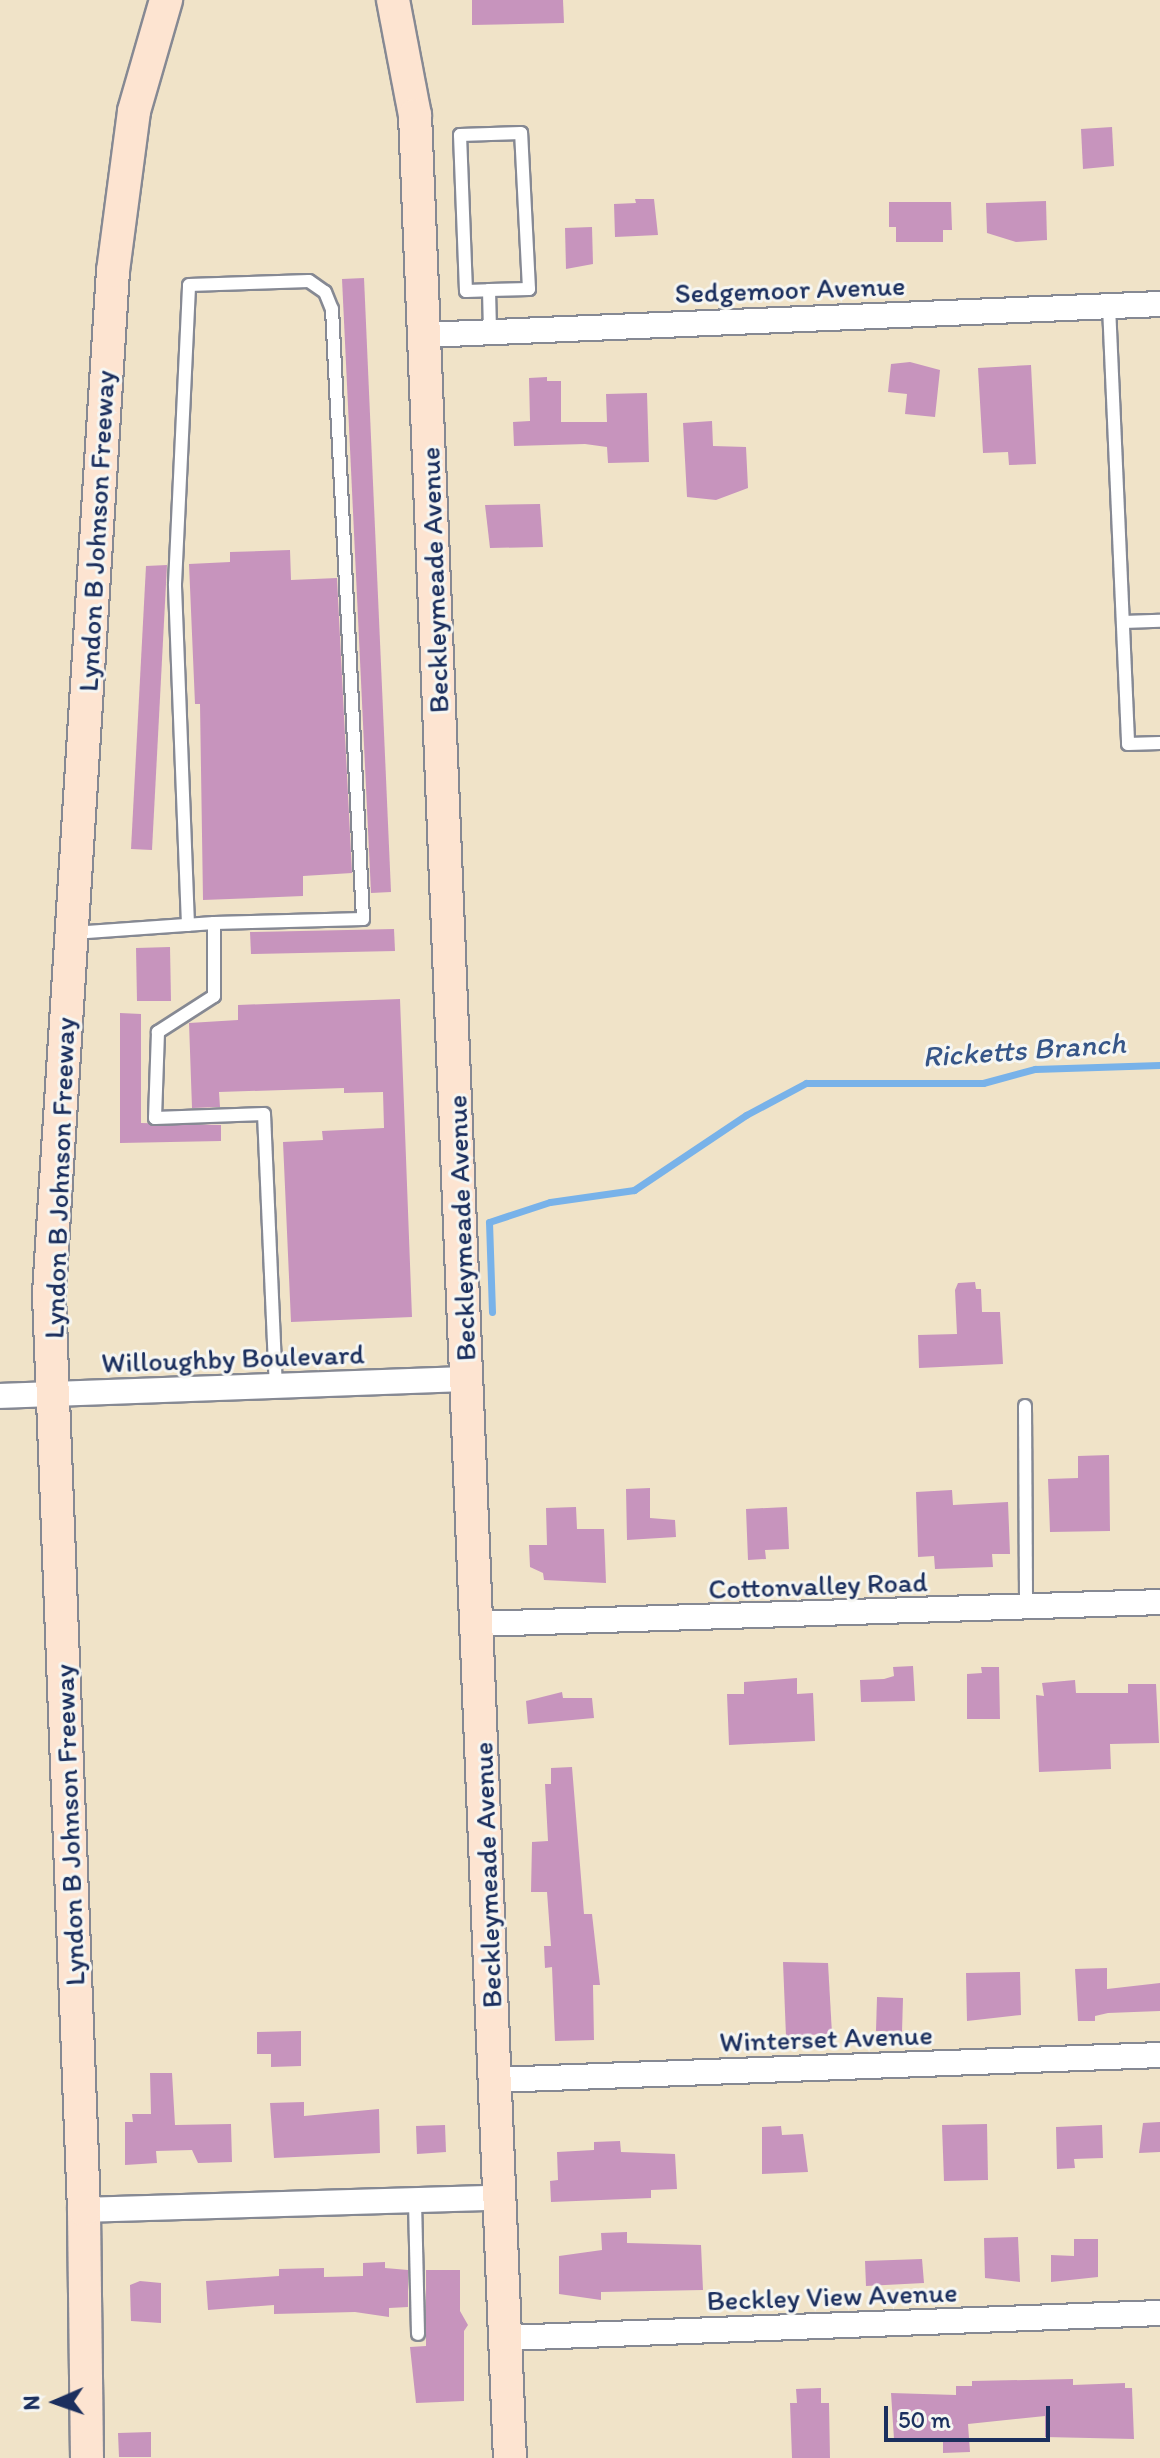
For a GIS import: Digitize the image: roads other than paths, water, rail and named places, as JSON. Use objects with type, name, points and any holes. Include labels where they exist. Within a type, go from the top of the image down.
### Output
[{"type":"main road","name":"Lyndon B Johnson Freeway","points":[[87,2458],[84,2210],[49,1294],[113,271],[134,111],[166,0]]},
{"type":"main road","name":"Beckleymeade Avenue","points":[[393,0],[415,115],[510,2458]]},
{"type":"street","name":"Sedgemoor Avenue","points":[[424,335],[1160,304]]},
{"type":"street","name":"Willoughby Boulevard","points":[[0,1396],[467,1379]]},
{"type":"street","name":"Cottonvalley Road","points":[[477,1624],[1026,1610],[1160,1602]]},
{"type":"street","name":"Winterset Avenue","points":[[495,2080],[1160,2055]]},
{"type":"street","points":[[84,2210],[500,2198]]},
{"type":"street","name":"Beckley View Avenue","points":[[506,2338],[1160,2313]]},
{"type":"lane","points":[[521,133],[529,289],[489,290],[466,291],[460,135],[521,133]]},
{"type":"lane","points":[[73,933],[188,925],[214,923],[363,919],[332,309],[325,292],[309,281],[189,285],[175,584],[188,925]]},
{"type":"lane","points":[[489,290],[490,332]]},
{"type":"lane","points":[[1109,306],[1128,744],[1160,743]]},
{"type":"lane","points":[[1123,622],[1160,621]]},
{"type":"lane","points":[[214,923],[214,996],[158,1032],[155,1118],[264,1114],[276,1386]]},
{"type":"lane","points":[[1025,1406],[1026,1610]]},
{"type":"lane","points":[[415,2201],[418,2334]]},
{"type":"waterway","name":"Ricketts Branch","points":[[492,1312],[489,1222],[550,1202],[634,1190],[746,1115],[806,1083],[983,1083],[1035,1069],[1160,1065]]}]
